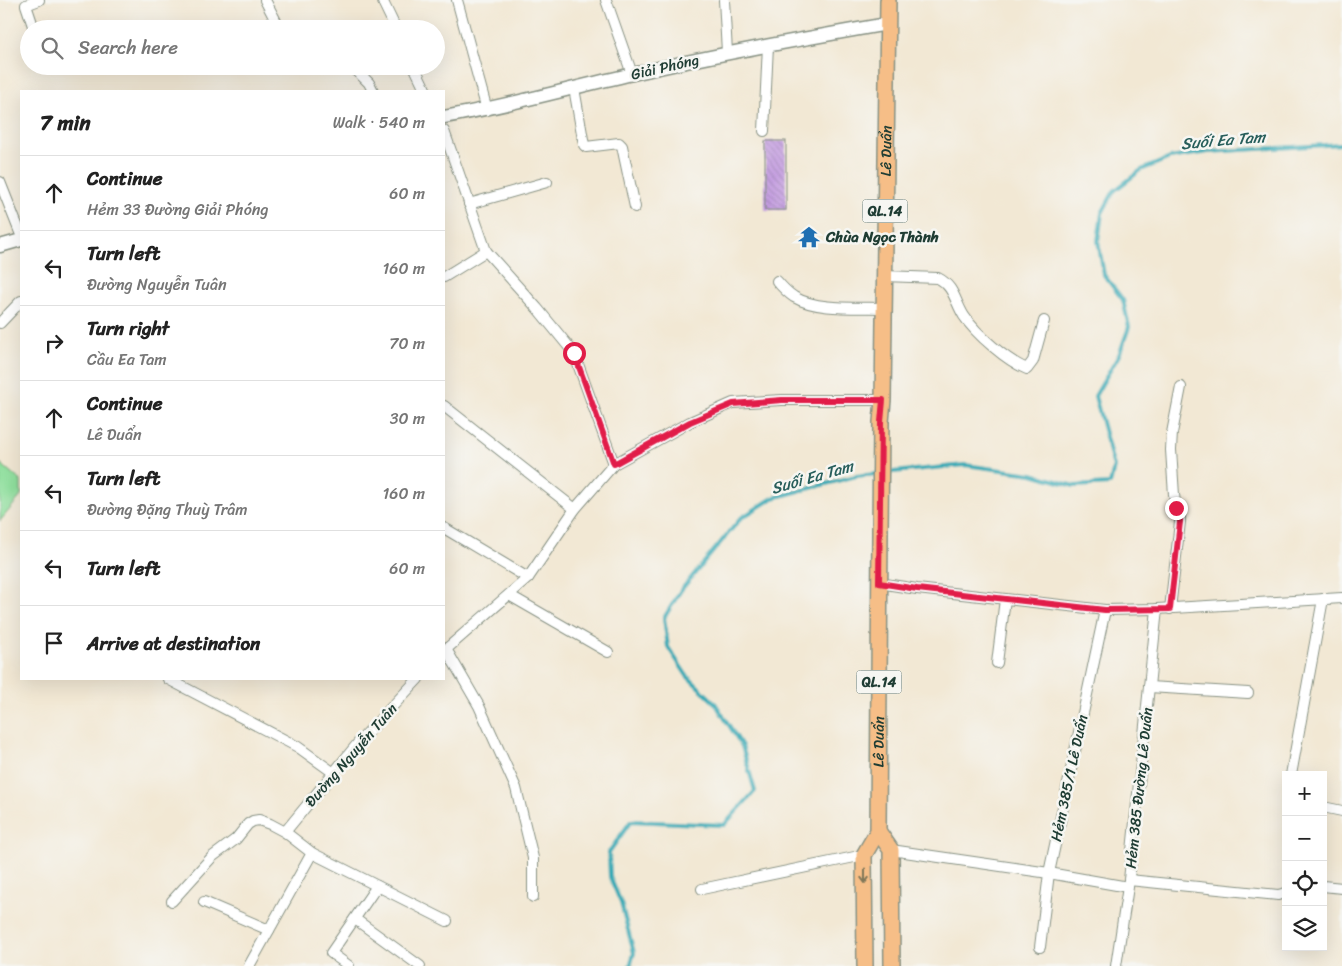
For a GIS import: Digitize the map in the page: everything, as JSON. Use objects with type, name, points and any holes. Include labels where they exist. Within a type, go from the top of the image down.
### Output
[{"type":"main road","name":"Lê Duẩn","points":[[878,831],[879,583],[888,0]]},
{"type":"main road","points":[[865,966],[864,855],[878,831],[891,850],[892,966]]},
{"type":"street","points":[[31,20],[26,5],[40,0]]},
{"type":"street","points":[[265,0],[275,20]]},
{"type":"street","points":[[457,0],[488,110]]},
{"type":"street","points":[[606,0],[632,74]]},
{"type":"street","points":[[724,0],[727,52]]},
{"type":"street","points":[[383,2],[392,20]]},
{"type":"street","name":"Giải Phóng","points":[[445,117],[488,110],[727,52],[887,24]]},
{"type":"street","points":[[764,132],[768,45]]},
{"type":"street","points":[[361,75],[373,90]]},
{"type":"street","points":[[418,75],[426,90]]},
{"type":"street","points":[[574,88],[584,146],[619,144],[622,146],[635,207]]},
{"type":"street","points":[[445,133],[486,251],[538,308],[574,353],[614,464]]},
{"type":"street","points":[[0,182],[20,232]]},
{"type":"street","points":[[469,204],[547,182]]},
{"type":"street","points":[[0,246],[20,240]]},
{"type":"street","points":[[445,276],[486,251]]},
{"type":"street","points":[[884,276],[938,278],[944,281],[950,286],[964,315],[971,324],[1005,355],[1027,369],[1033,361],[1044,321]]},
{"type":"street","points":[[777,281],[793,296],[805,302],[817,305],[884,308]]},
{"type":"street","points":[[0,323],[20,303]]},
{"type":"street","points":[[1170,609],[1180,522],[1180,515],[1176,508],[1174,495],[1172,433],[1181,387]]},
{"type":"street","points":[[533,897],[533,858],[516,788],[479,706],[445,650],[528,578],[575,509],[614,464],[690,422],[733,404],[782,400],[883,400]]},
{"type":"street","points":[[445,407],[575,509]]},
{"type":"street","points":[[445,529],[528,578]]},
{"type":"street","points":[[879,583],[1105,610],[1170,609],[1342,598]]},
{"type":"street","points":[[509,595],[608,652]]},
{"type":"street","points":[[997,662],[1005,598]]},
{"type":"street","points":[[1292,771],[1323,599]]},
{"type":"street","name":"Hẻm 385 Đường Lê Duẩn","points":[[1116,966],[1129,884],[1157,609]]},
{"type":"street","name":"Hẻm 385/1 Lê Duẩn","points":[[1040,947],[1049,873],[1105,610]]},
{"type":"street","points":[[170,680],[298,747],[334,773]]},
{"type":"street","name":"Đường Nguyễn Tuân","points":[[285,832],[359,742],[417,680]]},
{"type":"street","points":[[1149,687],[1248,693]]},
{"type":"street","points":[[1327,808],[1342,811]]},
{"type":"street","points":[[172,901],[212,857],[236,839],[248,824],[259,820],[285,832],[312,853],[447,921]]},
{"type":"street","points":[[891,850],[1129,884],[1278,896],[1282,894]]},
{"type":"street","points":[[249,966],[312,853]]},
{"type":"street","points":[[702,888],[864,855]]},
{"type":"street","points":[[349,966],[331,953],[377,886]]},
{"type":"street","points":[[1327,886],[1342,888]]},
{"type":"street","points":[[204,902],[269,930]]},
{"type":"street","points":[[354,919],[420,966]]},
{"type":"green space","points":[[0,463],[20,480],[20,497],[0,521]]},
{"type":"building","points":[[765,141],[786,141],[786,210],[765,210]]},
{"type":"waterway","name":"Suối Ea Tam","points":[[883,473],[965,465],[1032,474],[1074,486],[1110,484],[1114,467],[1095,396],[1119,355],[1129,327],[1123,300],[1104,275],[1098,241],[1102,213],[1114,191],[1141,170],[1170,158],[1208,152],[1342,144]]},
{"type":"waterway","name":"Suối Ea Tam","points":[[630,966],[634,953],[621,903],[610,877],[609,852],[631,821],[724,825],[755,791],[742,746],[715,703],[687,676],[668,647],[664,618],[681,590],[741,518],[773,498],[856,476],[877,474]]},
{"type":"place","name":"Chùa Ngọc Thành","points":[[809,237]]},
{"type":"route","points":[[574,353],[614,464],[690,422],[733,404],[782,400],[883,400],[881,422],[879,583],[1105,610],[1170,609],[1180,522],[1180,515],[1176,508]]}]
